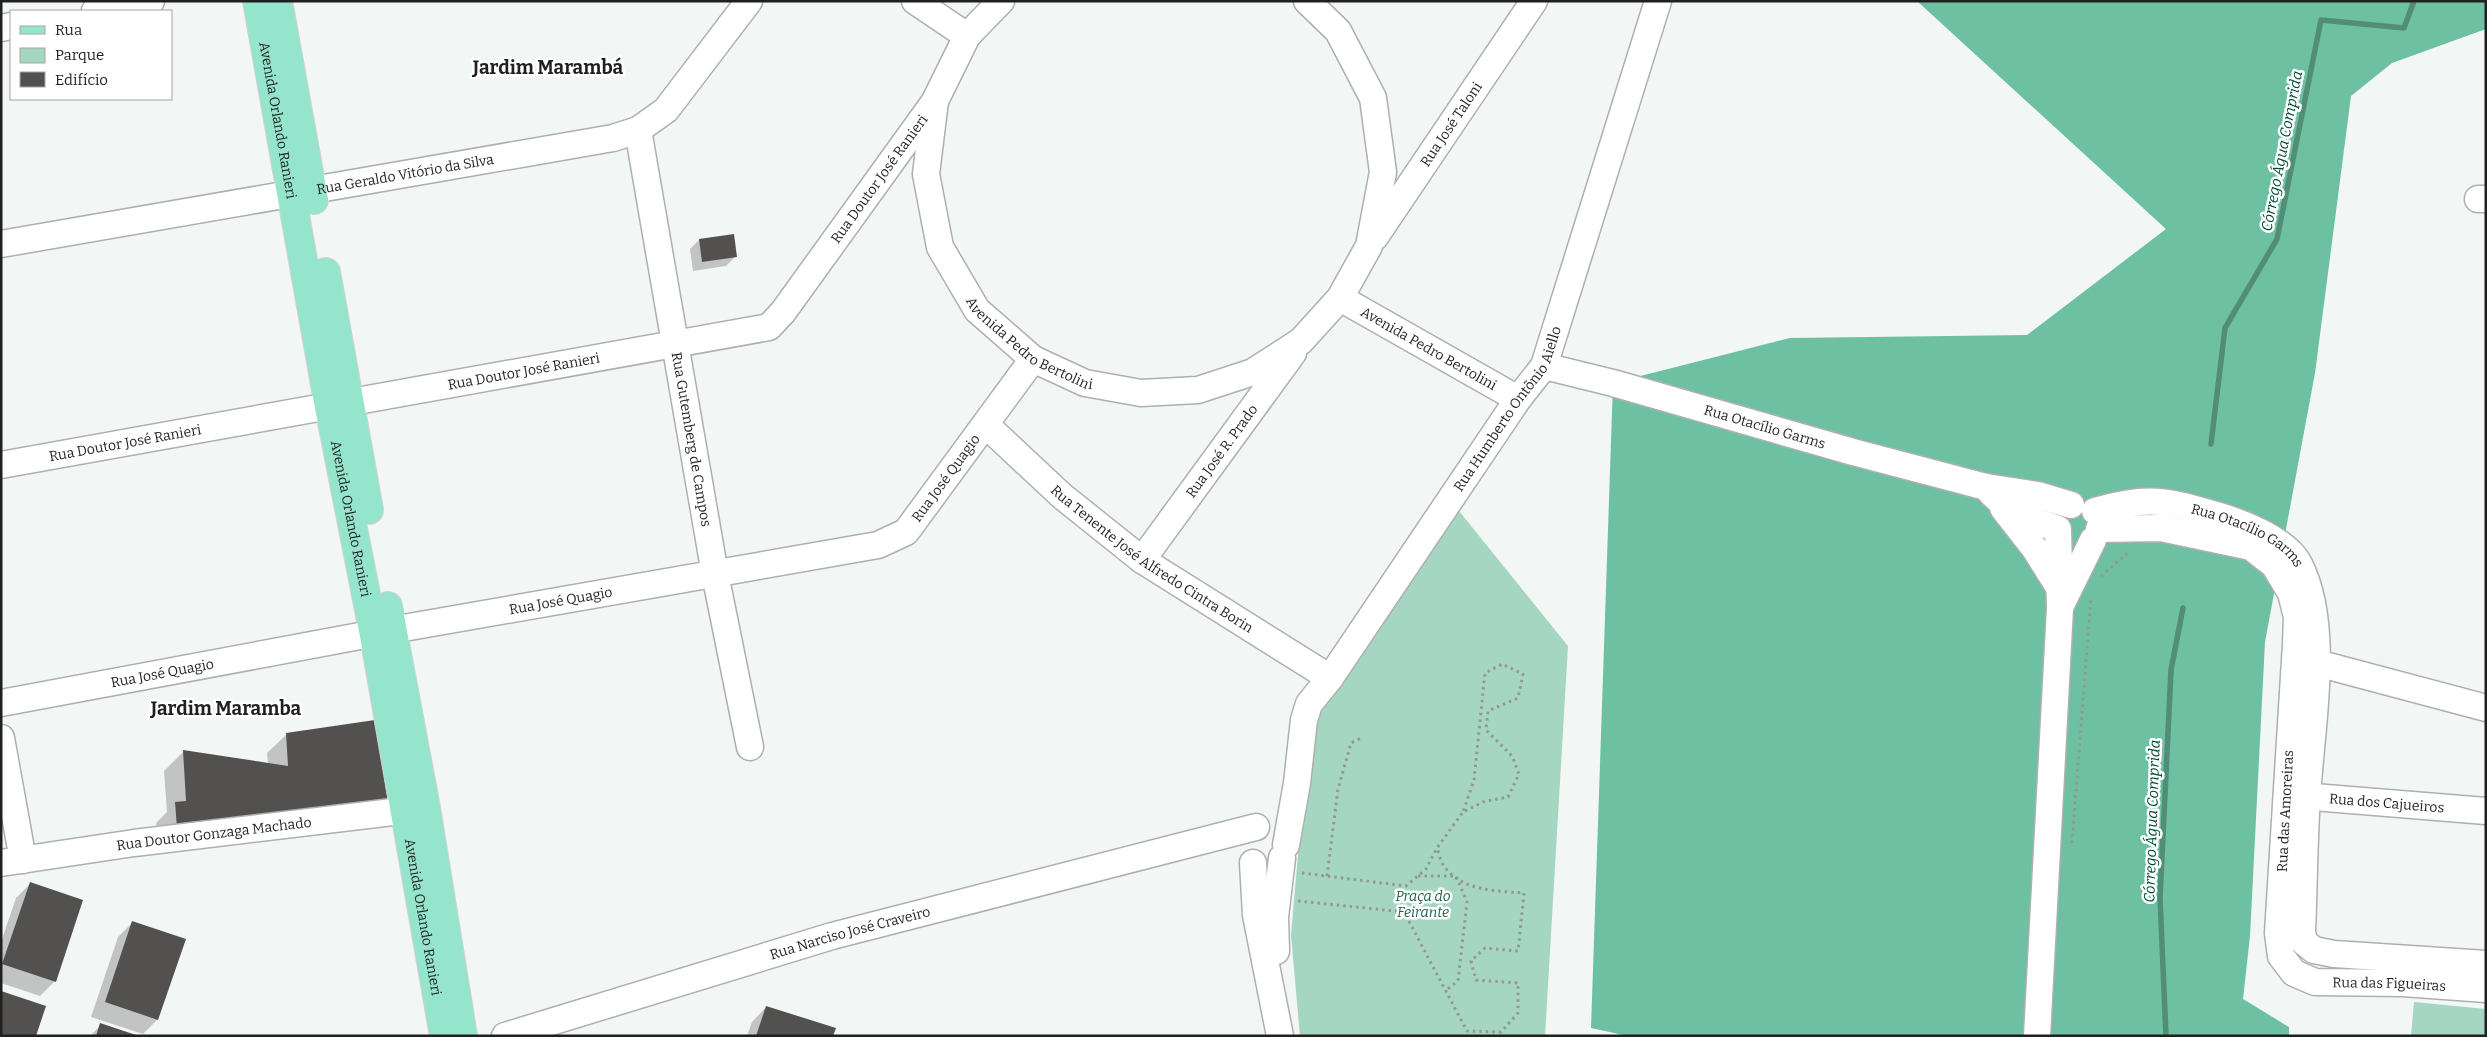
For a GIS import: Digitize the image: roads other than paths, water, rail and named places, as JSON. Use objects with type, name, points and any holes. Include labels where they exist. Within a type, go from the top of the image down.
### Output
[{"type":"main road","name":"Avenida Orlando Ranieri","points":[[257,1],[303,193]]},
{"type":"main road","name":"Avenida Orlando Ranieri","points":[[278,1],[303,193],[339,405],[415,810],[464,1036]]},
{"type":"main road","name":"Avenida Orlando Ranieri","points":[[415,810],[444,1036]]},
{"type":"street","points":[[100,10],[150,1]]},
{"type":"street","name":"Rua Geraldo Vitório da Silva","points":[[1,244],[613,138],[638,130],[666,110],[749,1]]},
{"type":"street","points":[[915,1],[967,36]]},
{"type":"street","name":"Avenida Pedro Bertolini","points":[[1000,1],[967,36],[935,101],[926,174],[940,246],[977,310],[1033,359],[1085,383],[1141,394],[1198,390],[1253,372],[1301,341],[1340,298],[1369,246],[1383,172],[1372,98],[1338,31],[1307,1]]},
{"type":"street","name":"Rua José Taloni","points":[[1369,246],[1534,1]]},
{"type":"street","name":"Rua Humberto Ontõnio Aiello","points":[[1297,783],[1304,720],[1309,704],[1330,678],[1518,399],[1544,366],[1658,1]]},
{"type":"street","name":"Rua Doutor José Ranieri","points":[[1,464],[675,346],[769,327],[784,312],[935,101]]},
{"type":"street","name":"Rua Gutemberg de Campos","points":[[638,130],[715,574],[750,747]]},
{"type":"street","name":"Avenida Pedro Bertolini","points":[[1340,298],[1518,399]]},
{"type":"street","name":"Rua José R. Prado","points":[[1142,560],[1301,341]]},
{"type":"street","name":"Rua José Quagio","points":[[1,703],[878,545],[906,532],[1033,359]]},
{"type":"street","name":"Rua Otacílio Garms","points":[[1544,366],[1613,382],[1991,493],[2038,495],[2089,521],[2161,528],[2250,547],[2274,565],[2291,593],[2297,617],[2296,644]]},
{"type":"street","name":"Rua Tenente José Alfredo Cintra Borin","points":[[986,425],[1062,496],[1142,560],[1330,678]]},
{"type":"street","points":[[1991,493],[2034,549],[2060,598]]},
{"type":"street","name":"Rua Otacílio Garms","points":[[1991,493],[2030,519],[2058,529]]},
{"type":"street","name":"Rua Otacílio Garms","points":[[2089,521],[2127,502],[2147,500],[2176,504],[2237,520],[2272,538],[2298,562],[2308,586],[2314,616],[2317,663]]},
{"type":"street","points":[[2037,1036],[2060,598],[2058,529],[2061,514],[2089,521]]},
{"type":"street","points":[[2060,598],[2089,521]]},
{"type":"street","points":[[2058,529],[2064,538],[2075,545],[2088,543],[2089,521]]},
{"type":"street","name":"Rua das Amoreiras","points":[[2296,644],[2296,796],[2302,932],[2304,942],[2314,950]]},
{"type":"street","points":[[2317,663],[2486,708]]},
{"type":"street","name":"Rua das Amoreiras","points":[[2294,973],[2281,956],[2278,933],[2296,796],[2317,663]]},
{"type":"street","points":[[1,738],[12,862]]},
{"type":"street","points":[[1277,1010],[1256,915],[1250,860],[1244,846],[1247,835],[1261,826],[1297,783]]},
{"type":"street","points":[[1280,1036],[1277,1010],[1275,917],[1289,859],[1297,783]]},
{"type":"street","name":"Rua dos Cajueiros","points":[[2296,796],[2486,811]]},
{"type":"street","name":"Rua Doutor Gonzaga Machado","points":[[12,862],[134,843],[415,810]]},
{"type":"street","points":[[1261,826],[1276,828],[1283,835],[1289,859]]},
{"type":"street","name":"Rua Narciso José Craveiro","points":[[505,1036],[832,936],[1261,826]]},
{"type":"street","name":"Rua Narciso José Craveiro","points":[[1198,841],[1226,847],[1250,860]]},
{"type":"street","points":[[1250,860],[1263,866],[1289,859]]},
{"type":"street","name":"Rua das Figueiras","points":[[2314,950],[2334,954],[2486,964]]},
{"type":"street","name":"Rua das Figueiras","points":[[2294,973],[2316,982],[2403,983],[2486,989]]},
{"type":"waterway","name":"Córrego Água Comprida","points":[[2211,444],[2225,328],[2277,239],[2321,20],[2404,28],[2414,1]]},
{"type":"waterway","name":"Córrego Água Comprida","points":[[2166,1036],[2160,898],[2171,670],[2183,608]]},
{"type":"district","name":"Jardim Marambá","points":[[548,67]]},
{"type":"district","name":"Jardim Maramba","points":[[226,708]]},
{"type":"park label","name":"Praça do Feirante","points":[[1423,904]]}]
